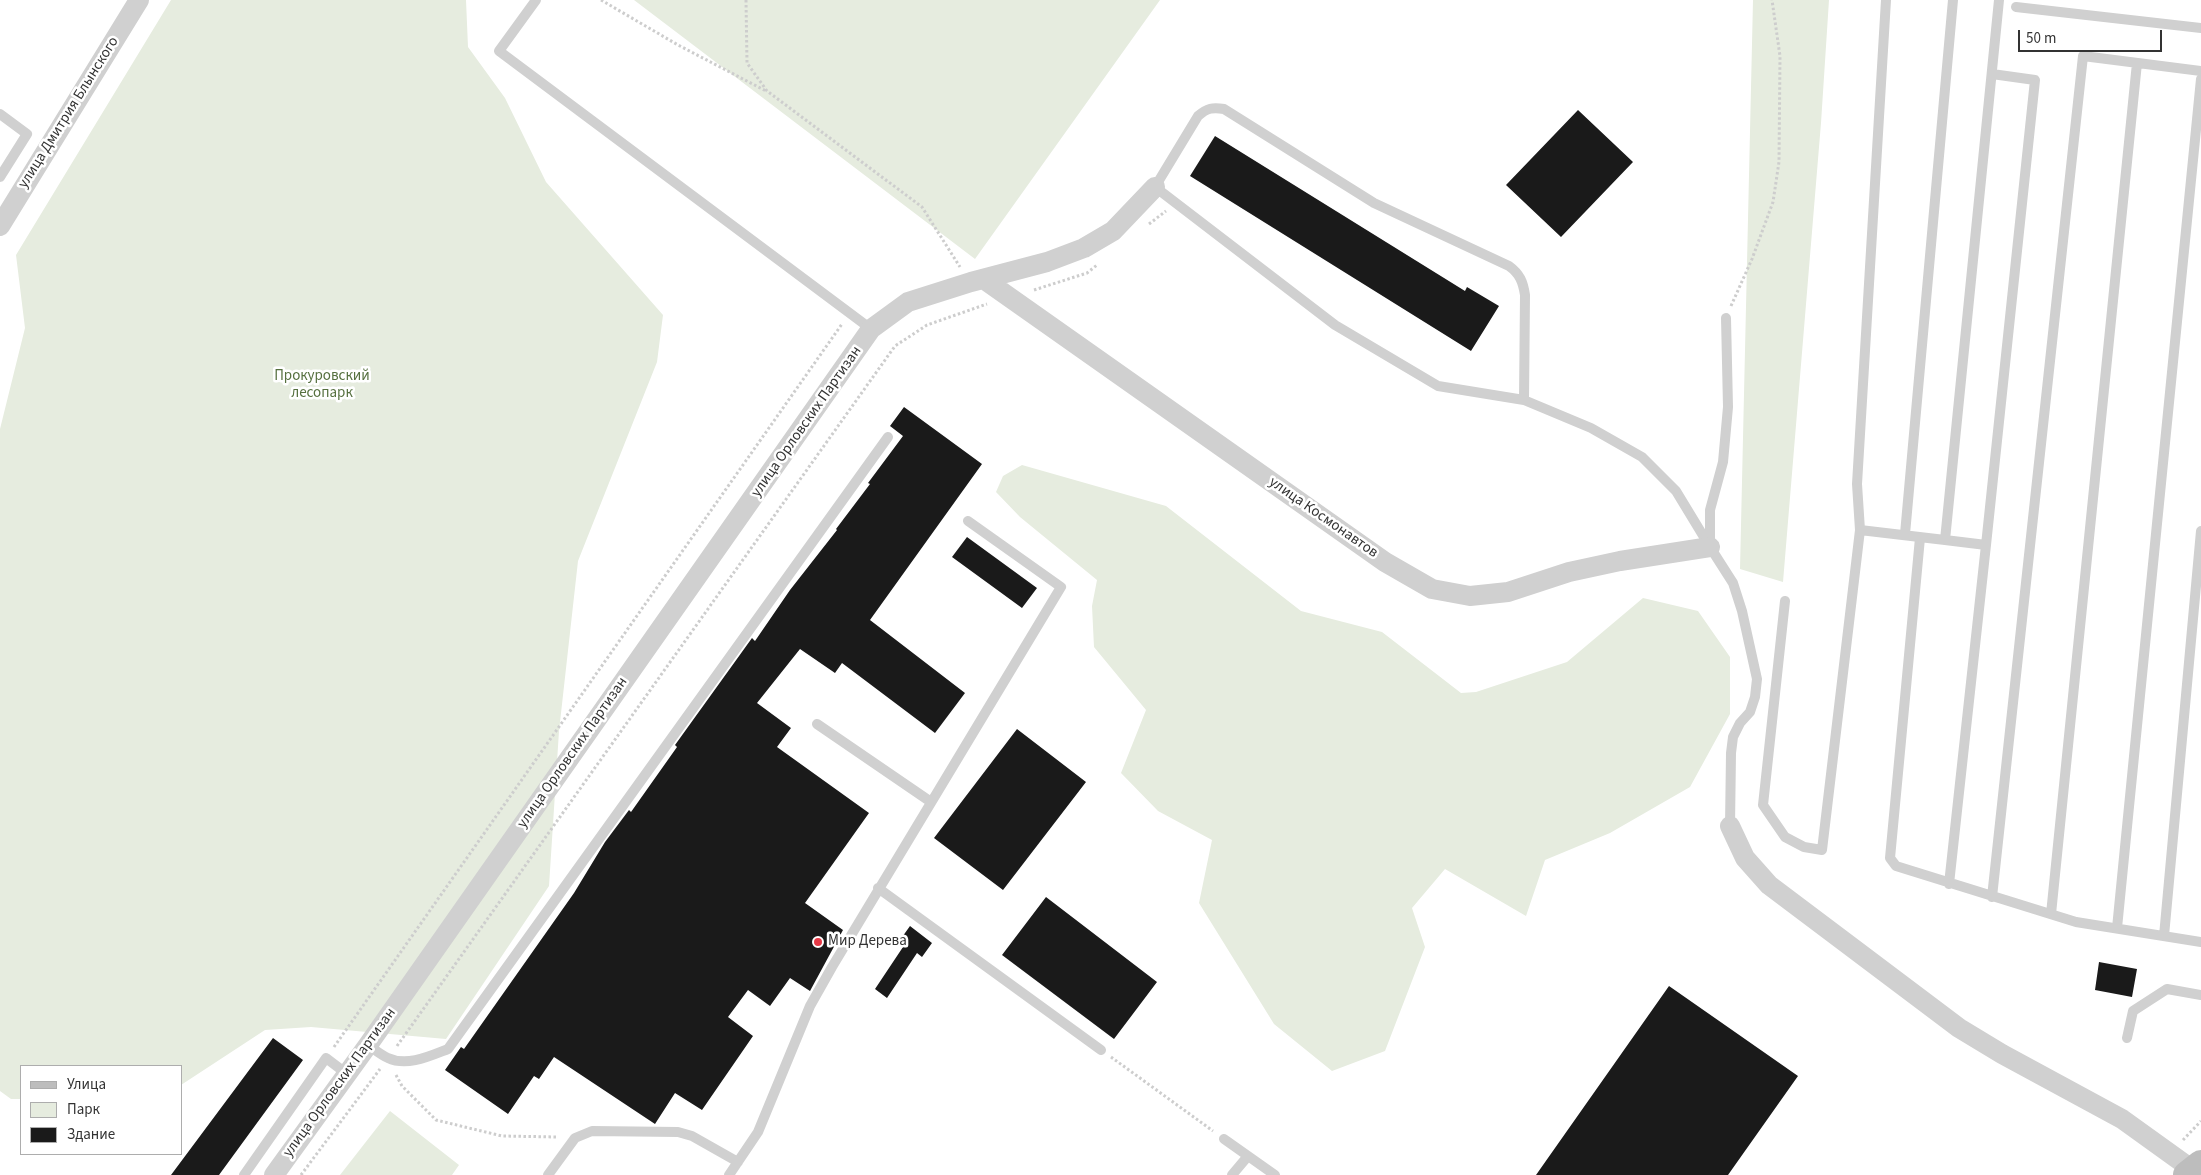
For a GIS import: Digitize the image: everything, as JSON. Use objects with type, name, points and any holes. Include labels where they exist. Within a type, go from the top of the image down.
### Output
[{"type":"street","name":"улица Дмитрия Блынского","points":[[0,226],[139,0]]},
{"type":"street","name":"улица Орловских Партизан","points":[[274,1175],[368,1045],[872,329],[908,302],[1047,262],[1084,248],[1113,231],[1155,187]]},
{"type":"street","name":"улица Космонавтов","points":[[978,281],[1008,296],[1385,562],[1432,589],[1470,596],[1508,592],[1578,570],[1620,561],[1710,547]]},
{"type":"street","points":[[1730,826],[1745,858],[1769,884],[1959,1028],[2002,1054],[2122,1119],[2194,1170]]},
{"type":"lane","points":[[536,0],[500,50],[872,329]]},
{"type":"lane","points":[[1785,601],[1764,805],[1785,837],[1804,847],[1822,850],[1860,530],[1857,484],[1886,0]]},
{"type":"lane","points":[[1904,534],[1953,0]]},
{"type":"lane","points":[[1945,540],[1999,0]]},
{"type":"lane","points":[[2016,7],[2201,28]]},
{"type":"lane","points":[[1992,897],[2083,56],[2201,71]]},
{"type":"lane","points":[[2051,914],[2137,62]]},
{"type":"lane","points":[[1949,884],[2034,80],[1992,74]]},
{"type":"lane","points":[[2117,928],[2201,79]]},
{"type":"lane","points":[[1524,400],[1525,295],[1523,281],[1518,272],[1509,266],[1374,203],[1224,110],[1214,107],[1205,110],[1198,116],[1155,187],[1335,325],[1438,386],[1524,400],[1591,428],[1642,457],[1676,491],[1733,583],[1744,620],[1757,679],[1755,698],[1750,712],[1740,723],[1733,737],[1730,826]]},
{"type":"lane","points":[[0,114],[27,134],[0,177]]},
{"type":"lane","points":[[1710,547],[1708,530],[1710,510],[1723,462],[1728,406],[1726,318]]},
{"type":"lane","points":[[368,1045],[388,1058],[421,1060],[448,1049],[888,437]]},
{"type":"lane","points":[[729,1175],[758,1132],[810,1006],[878,888],[1061,587],[968,521]]},
{"type":"lane","points":[[1860,530],[1986,545]]},
{"type":"lane","points":[[2164,936],[2201,531]]},
{"type":"lane","points":[[1920,538],[1890,858],[1896,866],[2076,922],[2201,942]]},
{"type":"lane","points":[[817,724],[930,802]]},
{"type":"lane","points":[[878,888],[1101,1050]]},
{"type":"lane","points":[[2127,1038],[2133,1011],[2166,989],[2201,995]]},
{"type":"lane","points":[[244,1175],[326,1058],[347,1074]]},
{"type":"lane","points":[[548,1175],[575,1138],[592,1130],[678,1132],[692,1136],[738,1162]]},
{"type":"lane","points":[[1224,1139],[1275,1175]]},
{"type":"lane","points":[[1232,1175],[1248,1156]]},
{"type":"path","points":[[601,0],[678,45],[767,91],[922,207],[978,281]]},
{"type":"path","points":[[746,0],[747,63],[767,91]]},
{"type":"path","points":[[1726,318],[1765,226],[1773,202],[1778,170],[1780,56],[1772,0]]},
{"type":"path","points":[[1146,226],[1176,203]]},
{"type":"path","points":[[301,1175],[388,1058],[895,346],[927,324],[1008,296],[1059,283],[1087,273],[1102,261]]},
{"type":"path","points":[[326,1058],[850,313]]},
{"type":"path","points":[[1101,1050],[1224,1139]]},
{"type":"path","points":[[388,1058],[402,1086],[436,1120],[502,1136],[575,1138]]},
{"type":"path","points":[[2171,1154],[2201,1120]]},
{"type":"green space","name":"Прокуровский лесопарк","points":[[171,0],[466,0],[468,47],[505,98],[546,182],[663,315],[657,362],[578,561],[559,731],[549,886],[446,1039],[311,1027],[265,1030],[182,1084],[182,1065],[20,1065],[20,1099],[11,1099],[0,1091],[0,429],[25,328],[16,255]]},
{"type":"green space","points":[[634,0],[1160,0],[975,259]]},
{"type":"green space","points":[[1753,0],[1829,0],[1821,123],[1783,582],[1740,569]]},
{"type":"green space","points":[[1022,465],[1166,506],[1301,611],[1382,632],[1461,693],[1476,692],[1567,662],[1643,598],[1698,611],[1730,657],[1730,714],[1690,787],[1610,833],[1545,860],[1526,916],[1445,869],[1412,908],[1425,947],[1385,1051],[1332,1071],[1274,1024],[1199,903],[1212,840],[1158,811],[1121,773],[1146,710],[1094,647],[1092,606],[1097,580],[1020,517],[996,492],[1003,476]]},
{"type":"green space","points":[[390,1111],[459,1165],[452,1175],[340,1175]]},
{"type":"building","points":[[1578,110],[1633,162],[1561,237],[1506,185]]},
{"type":"building","points":[[1215,136],[1465,291],[1467,287],[1499,306],[1471,351],[1190,176]]},
{"type":"building","points":[[904,407],[982,464],[870,620],[965,693],[935,733],[842,663],[835,673],[800,649],[757,703],[791,728],[777,747],[869,813],[805,903],[843,930],[810,991],[790,978],[770,1006],[748,990],[728,1017],[753,1036],[702,1110],[675,1093],[655,1124],[554,1057],[539,1079],[534,1076],[508,1114],[445,1070],[461,1047],[464,1049],[574,893],[605,842],[629,810],[631,812],[677,747],[675,745],[752,638],[755,641],[790,590],[870,484],[868,483],[903,436],[890,426]]},
{"type":"building","points":[[967,537],[1037,588],[1022,608],[952,557]]},
{"type":"building","points":[[1017,729],[1086,782],[1003,890],[934,838]]},
{"type":"building","points":[[1046,897],[1157,982],[1114,1039],[1002,955]]},
{"type":"building","points":[[910,926],[932,943],[922,957],[917,953],[887,998],[875,989],[905,944],[900,940]]},
{"type":"building","points":[[2099,962],[2137,969],[2132,997],[2095,990]]},
{"type":"building","points":[[1669,986],[1798,1076],[1728,1175],[1536,1175]]},
{"type":"building","points":[[273,1038],[303,1060],[219,1175],[171,1175]]},
{"type":"place","name":"Мир Дерева","points":[[818,942]]}]
